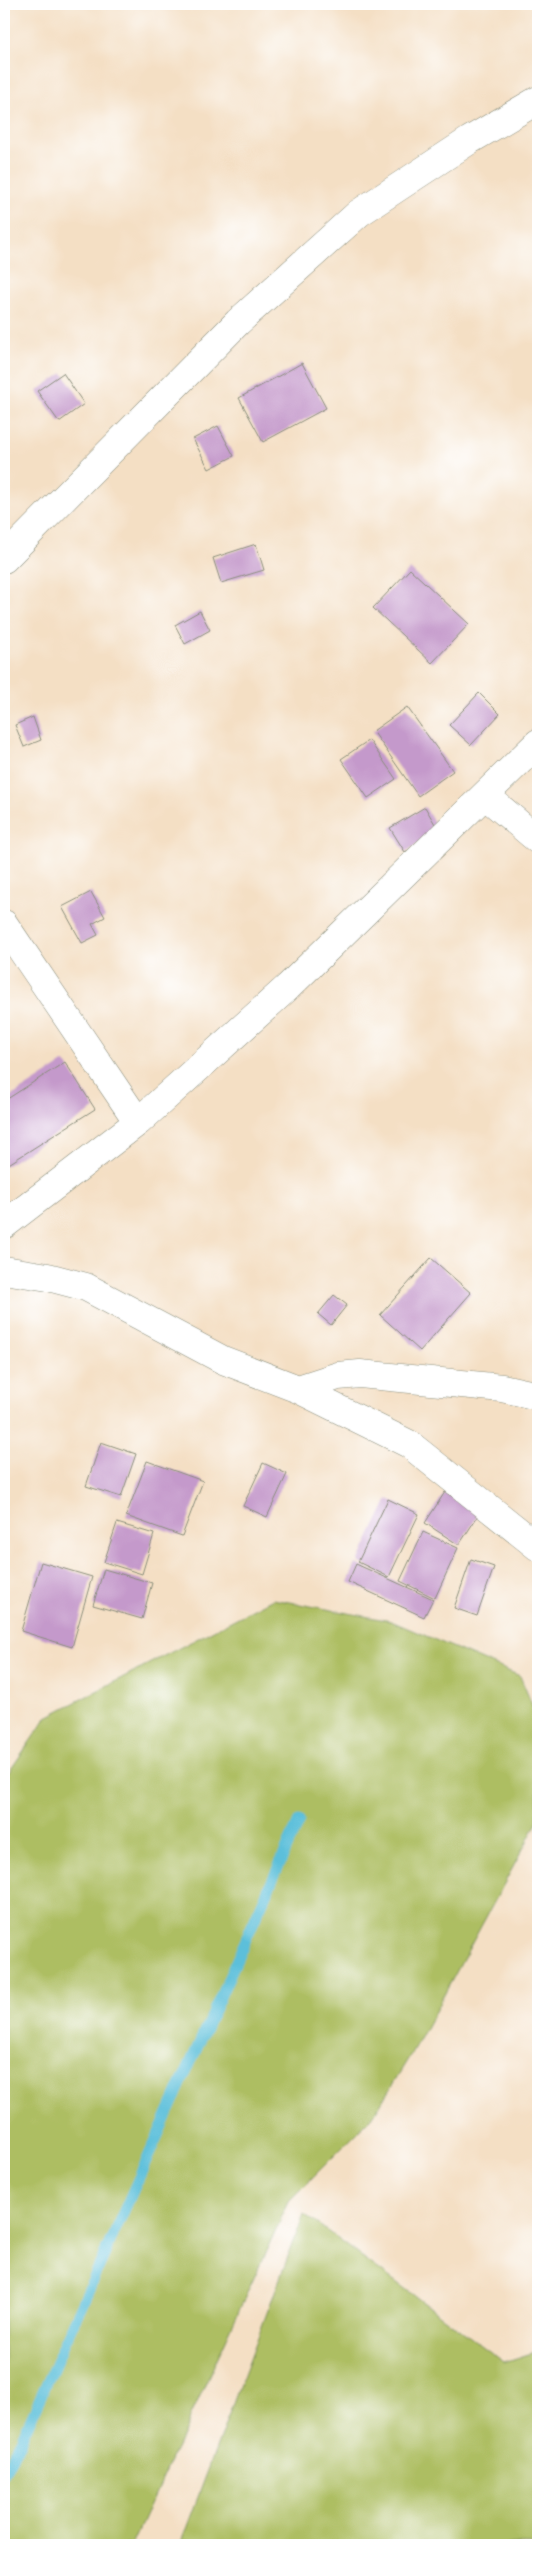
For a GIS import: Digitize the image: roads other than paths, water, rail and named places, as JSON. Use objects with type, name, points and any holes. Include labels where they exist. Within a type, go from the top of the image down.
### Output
[{"type":"street","points":[[4,559],[238,322],[359,213],[470,140],[538,100]]},
{"type":"street","points":[[4,1225],[138,1122],[288,987],[486,796],[538,743]]},
{"type":"street","points":[[486,796],[538,840]]},
{"type":"street","points":[[4,924],[138,1122]]},
{"type":"street","points":[[4,1270],[48,1276],[86,1287],[223,1360],[298,1389],[408,1444],[538,1547]]},
{"type":"street","points":[[298,1389],[338,1376],[360,1374],[502,1388],[538,1396]]},
{"type":"waterway","points":[[4,2473],[22,2438],[299,1821]]}]
